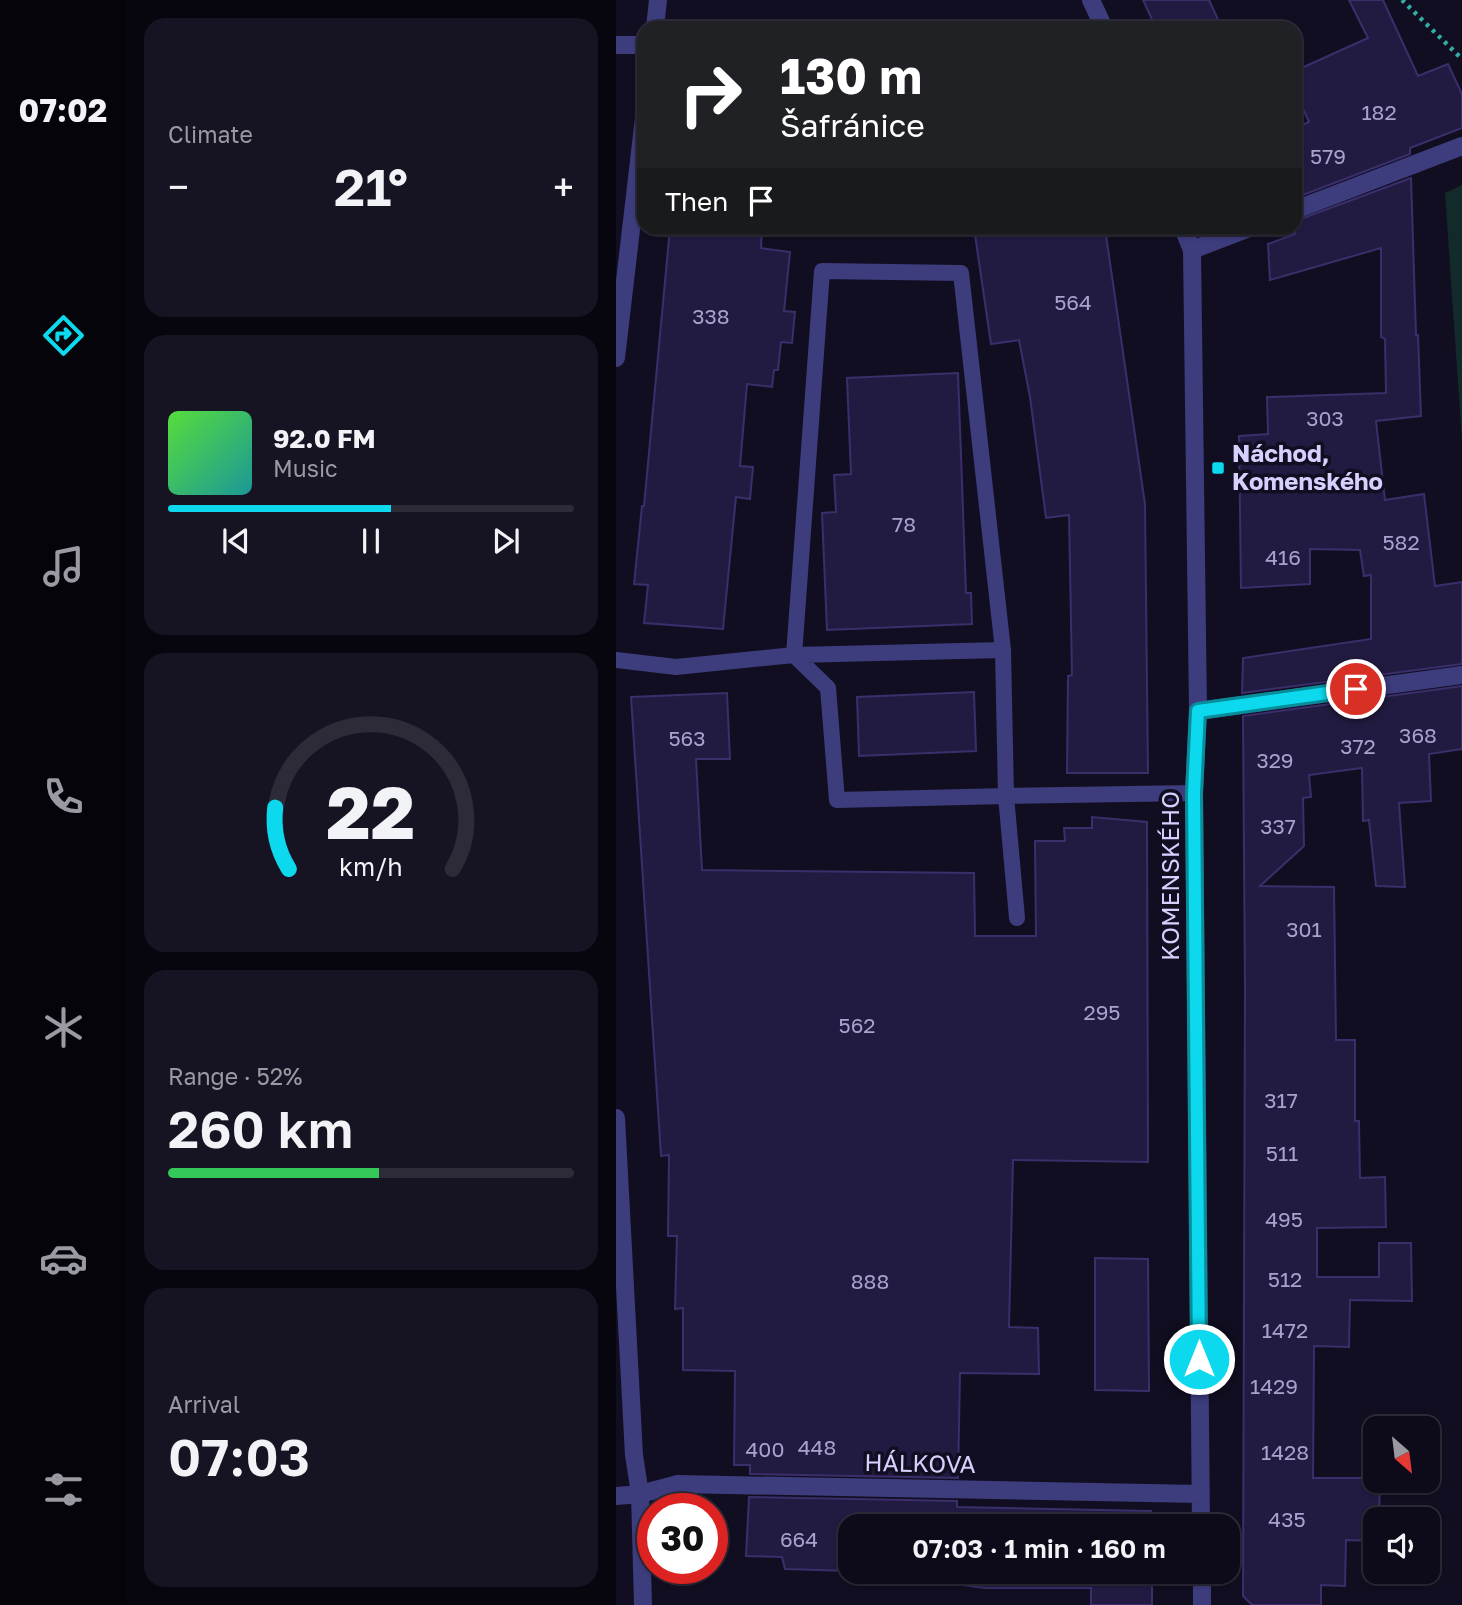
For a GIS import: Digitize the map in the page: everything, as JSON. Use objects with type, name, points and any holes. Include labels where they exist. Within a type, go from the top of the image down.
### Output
[{"type":"street","points":[[656,21],[659,0]]},
{"type":"street","points":[[1091,0],[1101,21]]},
{"type":"street","points":[[616,45],[637,45]]},
{"type":"street","points":[[1302,207],[1462,146]]},
{"type":"street","points":[[616,358],[637,178]]},
{"type":"street","name":"KOMENSKÉHO","points":[[1186,235],[1192,250],[1198,711],[1194,793],[1201,1514]]},
{"type":"street","points":[[1192,250],[1232,235]]},
{"type":"street","points":[[1198,711],[1462,675]]},
{"type":"street","points":[[616,1118],[634,1442],[640,1493]]},
{"type":"street","name":"HÁLKOVA","points":[[644,1493],[678,1484],[1200,1493]]},
{"type":"street","name":"HÁLKOVA","points":[[616,1496],[637,1494]]},
{"type":"street","points":[[642,1584],[643,1605]]},
{"type":"street","points":[[1202,1584],[1202,1605]]},
{"type":"lane","points":[[794,655],[822,271],[961,273],[1003,650],[1006,796],[1017,918]]},
{"type":"lane","points":[[616,660],[676,667],[794,655],[1003,650]]},
{"type":"lane","points":[[794,655],[828,688],[837,800],[1194,793]]},
{"type":"path","points":[[1402,0],[1462,58]]},
{"type":"green space","points":[[1462,185],[1462,441],[1445,193]]},
{"type":"building","points":[[1143,0],[1209,0],[1219,21],[1153,21]]},
{"type":"building","points":[[1349,0],[1383,0],[1418,76],[1448,64],[1462,94],[1462,128],[1410,148],[1410,154],[1302,195],[1302,125],[1309,122],[1302,106],[1302,68],[1368,38]]},
{"type":"building","points":[[1411,178],[1421,416],[1376,421],[1385,500],[1424,494],[1435,586],[1462,582],[1462,664],[1242,693],[1243,658],[1371,639],[1371,575],[1364,576],[1360,550],[1310,549],[1310,584],[1241,588],[1239,436],[1268,434],[1267,397],[1386,393],[1385,339],[1381,337],[1381,248],[1270,280],[1268,244],[1292,235],[1302,235],[1302,218]]},
{"type":"building","points":[[669,235],[762,235],[761,248],[790,252],[784,311],[795,312],[792,343],[781,342],[778,370],[774,370],[772,387],[747,384],[740,466],[753,467],[750,499],[736,497],[723,629],[644,623],[648,585],[634,584]]},
{"type":"building","points":[[975,235],[1106,235],[1145,504],[1148,773],[1067,773],[1068,676],[1072,675],[1069,515],[1046,518],[1030,397],[1019,340],[991,344]]},
{"type":"building","points":[[958,373],[966,593],[971,593],[972,624],[827,630],[822,513],[836,512],[834,475],[851,474],[847,378]]},
{"type":"building","points":[[1462,686],[1462,749],[1429,754],[1431,801],[1399,803],[1405,887],[1376,886],[1369,820],[1363,821],[1362,768],[1309,775],[1311,797],[1303,798],[1304,846],[1260,886],[1334,887],[1336,1040],[1355,1040],[1355,1121],[1359,1121],[1360,1178],[1385,1177],[1386,1227],[1317,1228],[1317,1277],[1379,1277],[1379,1243],[1411,1243],[1412,1301],[1350,1300],[1349,1347],[1314,1346],[1313,1478],[1363,1478],[1363,1493],[1380,1493],[1379,1507],[1363,1507],[1363,1541],[1346,1540],[1345,1586],[1321,1585],[1321,1605],[1252,1605],[1243,1596],[1243,716]]},
{"type":"building","points":[[974,692],[976,751],[859,756],[857,697]]},
{"type":"building","points":[[727,693],[730,759],[696,759],[702,870],[974,873],[975,936],[1036,936],[1035,841],[1065,841],[1064,828],[1092,828],[1092,817],[1147,822],[1148,1162],[1013,1160],[1009,1327],[1038,1328],[1039,1374],[960,1373],[958,1478],[750,1474],[750,1465],[734,1465],[735,1371],[683,1370],[683,1308],[675,1309],[677,1236],[668,1236],[669,1155],[661,1156],[631,697]]},
{"type":"building","points":[[1095,1258],[1148,1259],[1149,1391],[1095,1390]]},
{"type":"building","points":[[749,1497],[957,1501],[957,1507],[1151,1511],[1151,1514],[838,1514],[838,1571],[785,1569],[782,1557],[746,1556]]},
{"type":"building","points":[[955,1584],[1152,1584],[1152,1605],[1091,1605],[1091,1588],[985,1588]]},
{"type":"place","name":"Náchod, Komenského","points":[[1218,468]]},
{"type":"route","points":[[1199,1359],[1194,793],[1198,711],[1356,689]]}]
